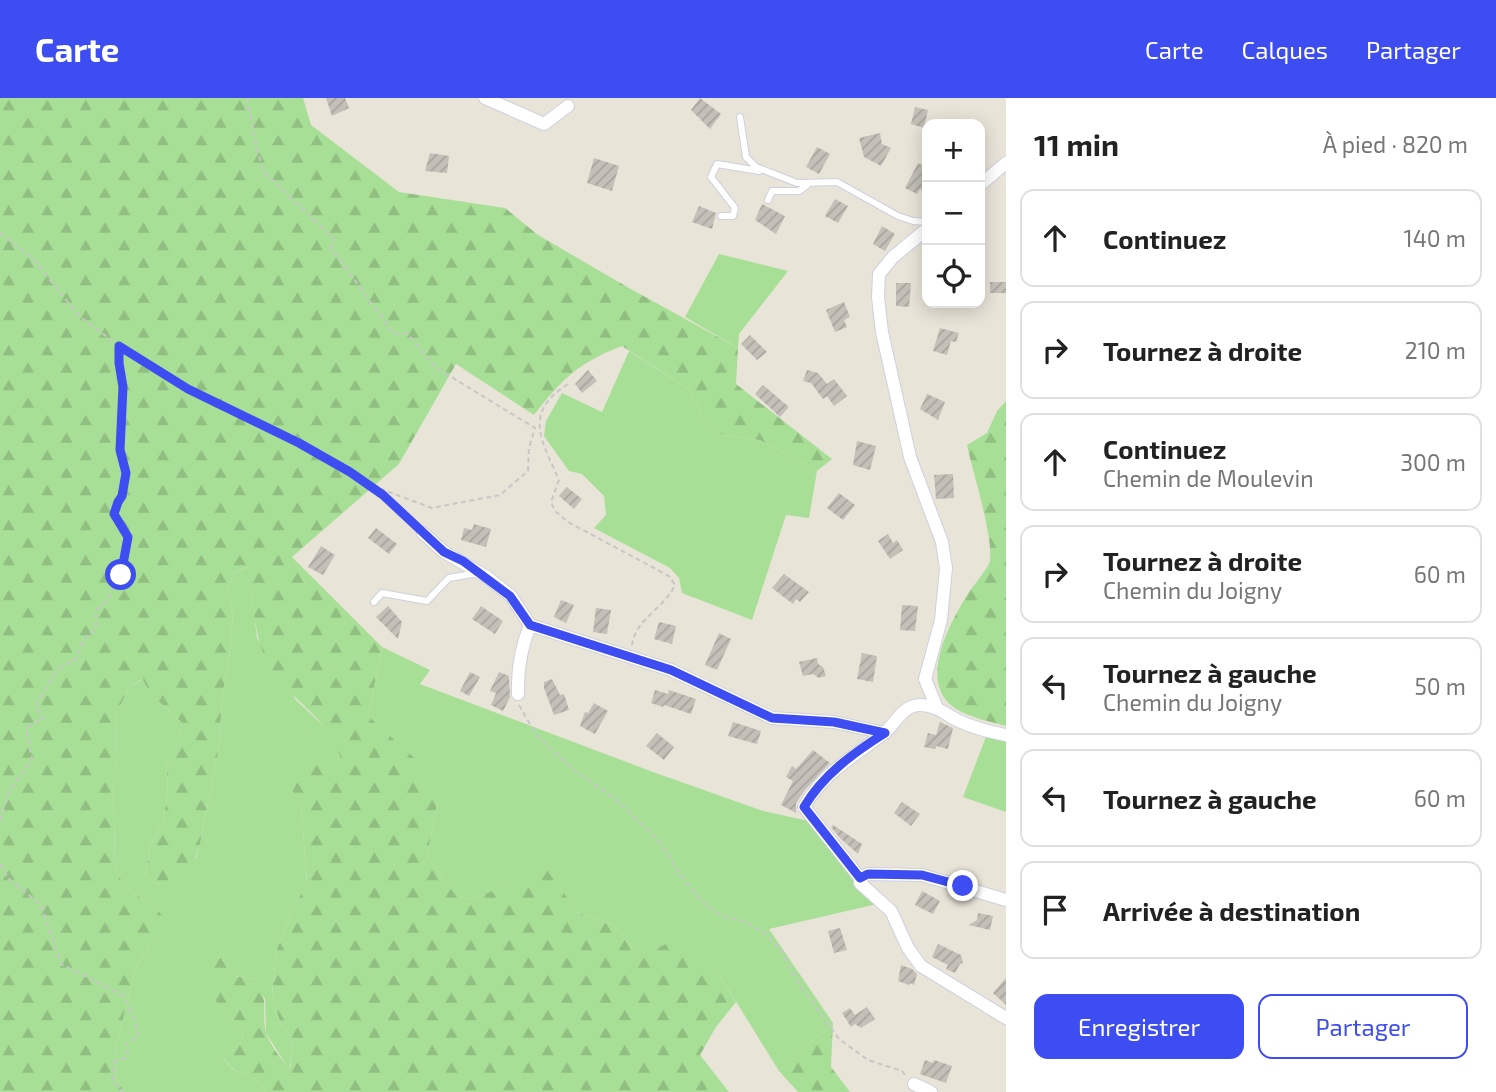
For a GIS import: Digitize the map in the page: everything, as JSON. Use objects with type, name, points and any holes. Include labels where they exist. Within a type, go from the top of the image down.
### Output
[{"type":"street","points":[[485,98],[544,124],[568,106]]},
{"type":"street","points":[[984,182],[1006,163]]},
{"type":"street","points":[[922,233],[892,257],[879,274],[878,297],[882,332],[910,457],[930,505],[946,568],[941,620],[925,679],[937,708]]},
{"type":"street","points":[[423,533],[444,552],[480,573],[510,596],[530,625],[671,670],[772,718],[834,722],[885,733]]},
{"type":"street","points":[[518,694],[522,645],[530,625]]},
{"type":"street","points":[[1006,735],[960,721],[937,708],[916,705],[900,715],[885,733],[864,746],[829,775],[814,790],[804,807],[860,878],[860,883],[891,911],[908,948],[921,966],[1006,1018]]},
{"type":"street","points":[[860,878],[868,874],[922,875],[1006,900]]},
{"type":"street","points":[[914,1084],[931,1092]]},
{"type":"lane","points":[[740,117],[746,157],[755,167],[788,181],[809,184],[837,183],[898,216],[922,222]]},
{"type":"lane","points":[[721,216],[733,216],[735,208],[711,177],[717,164],[765,172]]},
{"type":"lane","points":[[768,200],[772,191],[799,191],[809,184]]},
{"type":"lane","points":[[374,602],[382,593],[427,601],[449,578],[480,573]]},
{"type":"path","points":[[247,98],[254,139],[264,172],[332,238],[331,248],[394,334],[407,333],[435,367],[535,428],[528,471],[500,495],[432,508],[362,482]]},
{"type":"path","points":[[0,233],[32,258],[79,316],[119,346],[188,389],[299,443],[383,495],[423,533]]},
{"type":"path","points":[[0,820],[9,791],[32,760],[26,727],[43,718],[36,708],[37,703],[58,669],[76,658],[83,640],[96,628],[96,611],[121,579],[128,537],[114,514],[122,496],[126,473],[120,450],[123,387],[119,346]]},
{"type":"path","points":[[568,384],[557,391],[544,407],[538,421],[541,437],[559,480],[551,502],[555,511],[568,522],[669,576],[675,585],[670,597],[640,622],[633,637],[630,657]]},
{"type":"path","points":[[518,694],[519,706],[537,736],[571,768],[614,798],[659,841],[702,902],[720,915],[745,922],[766,934],[782,952],[801,987],[839,1039],[868,1060],[902,1071],[914,1084]]},
{"type":"path","points":[[0,864],[8,878],[41,905],[61,964],[124,996],[138,1036],[126,1044],[128,1054],[125,1058],[114,1062],[113,1082],[123,1092]]},
{"type":"green space","points":[[0,98],[303,98],[311,125],[399,192],[505,208],[538,235],[738,348],[736,384],[832,459],[817,471],[760,440],[724,436],[709,427],[688,389],[622,346],[572,373],[534,415],[456,364],[399,464],[292,557],[382,647],[368,716],[421,764],[437,804],[427,856],[457,897],[474,899],[545,867],[578,913],[613,925],[639,956],[666,944],[719,974],[736,1002],[716,1027],[700,1055],[729,1092],[265,1092],[256,1080],[229,1065],[223,1055],[237,1049],[243,1036],[241,1029],[214,999],[210,977],[211,963],[215,957],[222,958],[234,976],[255,979],[260,985],[268,1036],[276,1052],[290,1069],[291,1036],[281,1025],[272,996],[276,952],[292,911],[307,883],[301,803],[285,780],[289,766],[303,760],[330,768],[340,757],[327,731],[276,676],[268,663],[256,628],[247,567],[234,573],[228,587],[233,616],[229,661],[223,691],[218,753],[200,844],[194,860],[186,870],[159,884],[145,876],[150,847],[163,821],[168,791],[166,762],[169,748],[179,737],[182,723],[155,698],[143,679],[130,686],[116,714],[117,759],[113,774],[115,866],[130,891],[155,907],[165,919],[162,933],[151,944],[135,970],[114,1056],[117,1080],[124,1092],[0,1092]]},
{"type":"green space","points":[[719,254],[788,271],[739,334],[738,348],[685,317]]},
{"type":"green space","points":[[629,351],[688,389],[709,427],[724,436],[760,440],[817,471],[809,518],[786,515],[752,620],[682,593],[679,578],[670,568],[594,528],[606,515],[604,496],[582,474],[569,471],[544,436],[546,421],[562,393],[602,412]]},
{"type":"green space","points":[[1006,401],[1006,726],[973,717],[955,708],[944,697],[938,683],[938,668],[946,635],[969,592],[990,561],[986,520],[967,445],[987,433],[997,411]]},
{"type":"green space","points":[[248,567],[257,638],[296,700],[337,742],[340,757],[301,803],[307,884],[292,911],[276,952],[272,996],[281,1025],[291,1036],[292,1056],[289,1070],[266,1033],[265,999],[255,979],[234,976],[222,958],[215,957],[214,999],[241,1029],[243,1036],[237,1049],[223,1055],[225,1061],[235,1071],[256,1080],[265,1092],[124,1092],[117,1080],[114,1056],[135,970],[151,944],[162,933],[155,907],[130,891],[115,866],[113,774],[117,759],[116,714],[130,686],[144,679],[155,697],[182,723],[179,737],[166,762],[168,791],[163,821],[150,847],[145,875],[159,884],[196,858],[200,844],[218,753],[223,691],[229,661],[233,616],[228,587],[234,573]]},
{"type":"green space","points":[[382,647],[430,670],[420,684],[763,811],[809,821],[877,904],[769,929],[833,1023],[779,1071],[719,974],[639,956],[613,925],[578,913],[545,868],[474,899],[457,897],[427,856],[437,804],[368,716]]},
{"type":"green space","points":[[987,734],[1006,738],[1006,812],[963,797]]},
{"type":"green space","points":[[833,1023],[831,1067],[850,1092],[798,1092],[779,1071]]},
{"type":"building","points":[[326,98],[345,98],[349,108],[332,116]]},
{"type":"building","points":[[700,98],[721,114],[710,129],[691,110]]},
{"type":"building","points":[[915,107],[928,110],[926,119],[922,119],[922,127],[911,124]]},
{"type":"building","points":[[880,133],[882,144],[891,148],[881,166],[864,157],[859,138]]},
{"type":"building","points":[[817,147],[830,154],[819,174],[806,167]]},
{"type":"building","points":[[430,153],[449,156],[447,173],[425,171]]},
{"type":"building","points":[[594,158],[619,166],[612,191],[587,183]]},
{"type":"building","points":[[918,163],[922,165],[922,190],[920,189],[917,194],[905,188]]},
{"type":"building","points":[[835,199],[848,206],[838,223],[825,216]]},
{"type":"building","points":[[762,204],[785,216],[776,234],[755,220]]},
{"type":"building","points":[[699,206],[716,213],[712,229],[692,222]]},
{"type":"building","points":[[882,226],[895,234],[885,251],[873,244]]},
{"type":"building","points":[[990,282],[1006,282],[1006,293],[990,293]]},
{"type":"building","points":[[896,283],[911,283],[909,307],[896,306]]},
{"type":"building","points":[[844,302],[850,317],[844,320],[847,327],[835,332],[826,310]]},
{"type":"building","points":[[940,328],[959,333],[956,342],[951,341],[947,355],[933,351]]},
{"type":"building","points":[[750,335],[767,352],[757,360],[741,344]]},
{"type":"building","points":[[588,370],[597,381],[582,393],[575,384]]},
{"type":"building","points":[[807,370],[818,373],[827,384],[834,379],[847,396],[834,406],[827,396],[823,399],[811,383],[803,381]]},
{"type":"building","points":[[763,385],[789,407],[780,417],[755,394]]},
{"type":"building","points":[[927,394],[945,402],[938,420],[920,409]]},
{"type":"building","points":[[857,441],[876,446],[870,470],[853,465]]},
{"type":"building","points":[[953,474],[954,498],[936,499],[934,475]]},
{"type":"building","points":[[567,487],[582,499],[574,509],[559,496]]},
{"type":"building","points":[[839,493],[855,505],[843,520],[827,508]]},
{"type":"building","points":[[474,524],[491,529],[486,547],[461,540],[464,528],[472,530]]},
{"type":"building","points":[[376,528],[397,544],[389,554],[368,538]]},
{"type":"building","points":[[888,534],[893,543],[897,540],[903,550],[890,559],[878,541]]},
{"type":"building","points":[[321,546],[335,555],[323,575],[308,567]]},
{"type":"building","points":[[784,574],[809,592],[800,602],[796,599],[793,604],[772,588]]},
{"type":"building","points":[[561,600],[574,605],[566,623],[554,617]]},
{"type":"building","points":[[902,605],[918,606],[915,631],[900,630]]},
{"type":"building","points":[[388,606],[402,622],[398,639],[376,617]]},
{"type":"building","points":[[481,606],[503,621],[495,634],[472,619]]},
{"type":"building","points":[[596,608],[611,610],[607,634],[593,632]]},
{"type":"building","points":[[659,622],[676,626],[672,644],[654,639]]},
{"type":"building","points":[[719,633],[731,639],[717,670],[705,665]]},
{"type":"building","points":[[862,653],[877,656],[873,682],[857,679]]},
{"type":"building","points":[[817,658],[826,676],[803,676],[799,662]]},
{"type":"building","points":[[470,672],[480,677],[469,696],[460,691]]},
{"type":"building","points":[[499,672],[509,676],[510,697],[503,711],[491,705],[496,693],[490,691]]},
{"type":"building","points":[[552,679],[560,695],[564,694],[569,710],[554,715],[544,688],[544,682]]},
{"type":"building","points":[[655,690],[668,694],[669,690],[696,699],[691,714],[651,703]]},
{"type":"building","points":[[594,703],[608,711],[595,734],[580,726],[585,712],[588,713]]},
{"type":"building","points":[[733,722],[761,731],[757,744],[728,736]]},
{"type":"building","points":[[940,722],[953,728],[948,749],[924,747],[928,733],[936,735]]},
{"type":"building","points":[[657,733],[674,747],[664,760],[646,746]]},
{"type":"building","points":[[813,750],[830,763],[796,803],[796,813],[781,805],[793,781],[786,777],[792,766],[796,769]]},
{"type":"building","points":[[902,802],[920,814],[911,826],[894,813]]},
{"type":"building","points":[[833,825],[862,844],[858,854],[840,838],[831,827]]},
{"type":"building","points":[[922,891],[940,901],[933,914],[915,905]]},
{"type":"building","points":[[978,913],[993,916],[990,930],[969,925],[977,920]]},
{"type":"building","points":[[840,928],[847,950],[834,953],[828,931]]},
{"type":"building","points":[[938,944],[961,955],[963,963],[955,973],[946,969],[948,965],[932,957]]},
{"type":"building","points":[[901,965],[917,974],[914,985],[898,981]]},
{"type":"building","points":[[1006,978],[1006,1005],[993,993]]},
{"type":"building","points":[[867,1007],[875,1019],[861,1028],[855,1024],[851,1027],[842,1013],[850,1008],[855,1015]]},
{"type":"building","points":[[925,1060],[952,1066],[946,1083],[920,1074]]},
{"type":"route","points":[[121,575],[128,537],[114,514],[122,496],[126,473],[120,450],[123,380],[119,346],[188,389],[299,443],[350,472],[383,495],[444,552],[463,561],[510,596],[530,625],[671,670],[772,718],[834,722],[885,733],[864,746],[829,775],[814,790],[804,807],[860,878],[868,874],[897,873],[922,875],[963,886]]}]
